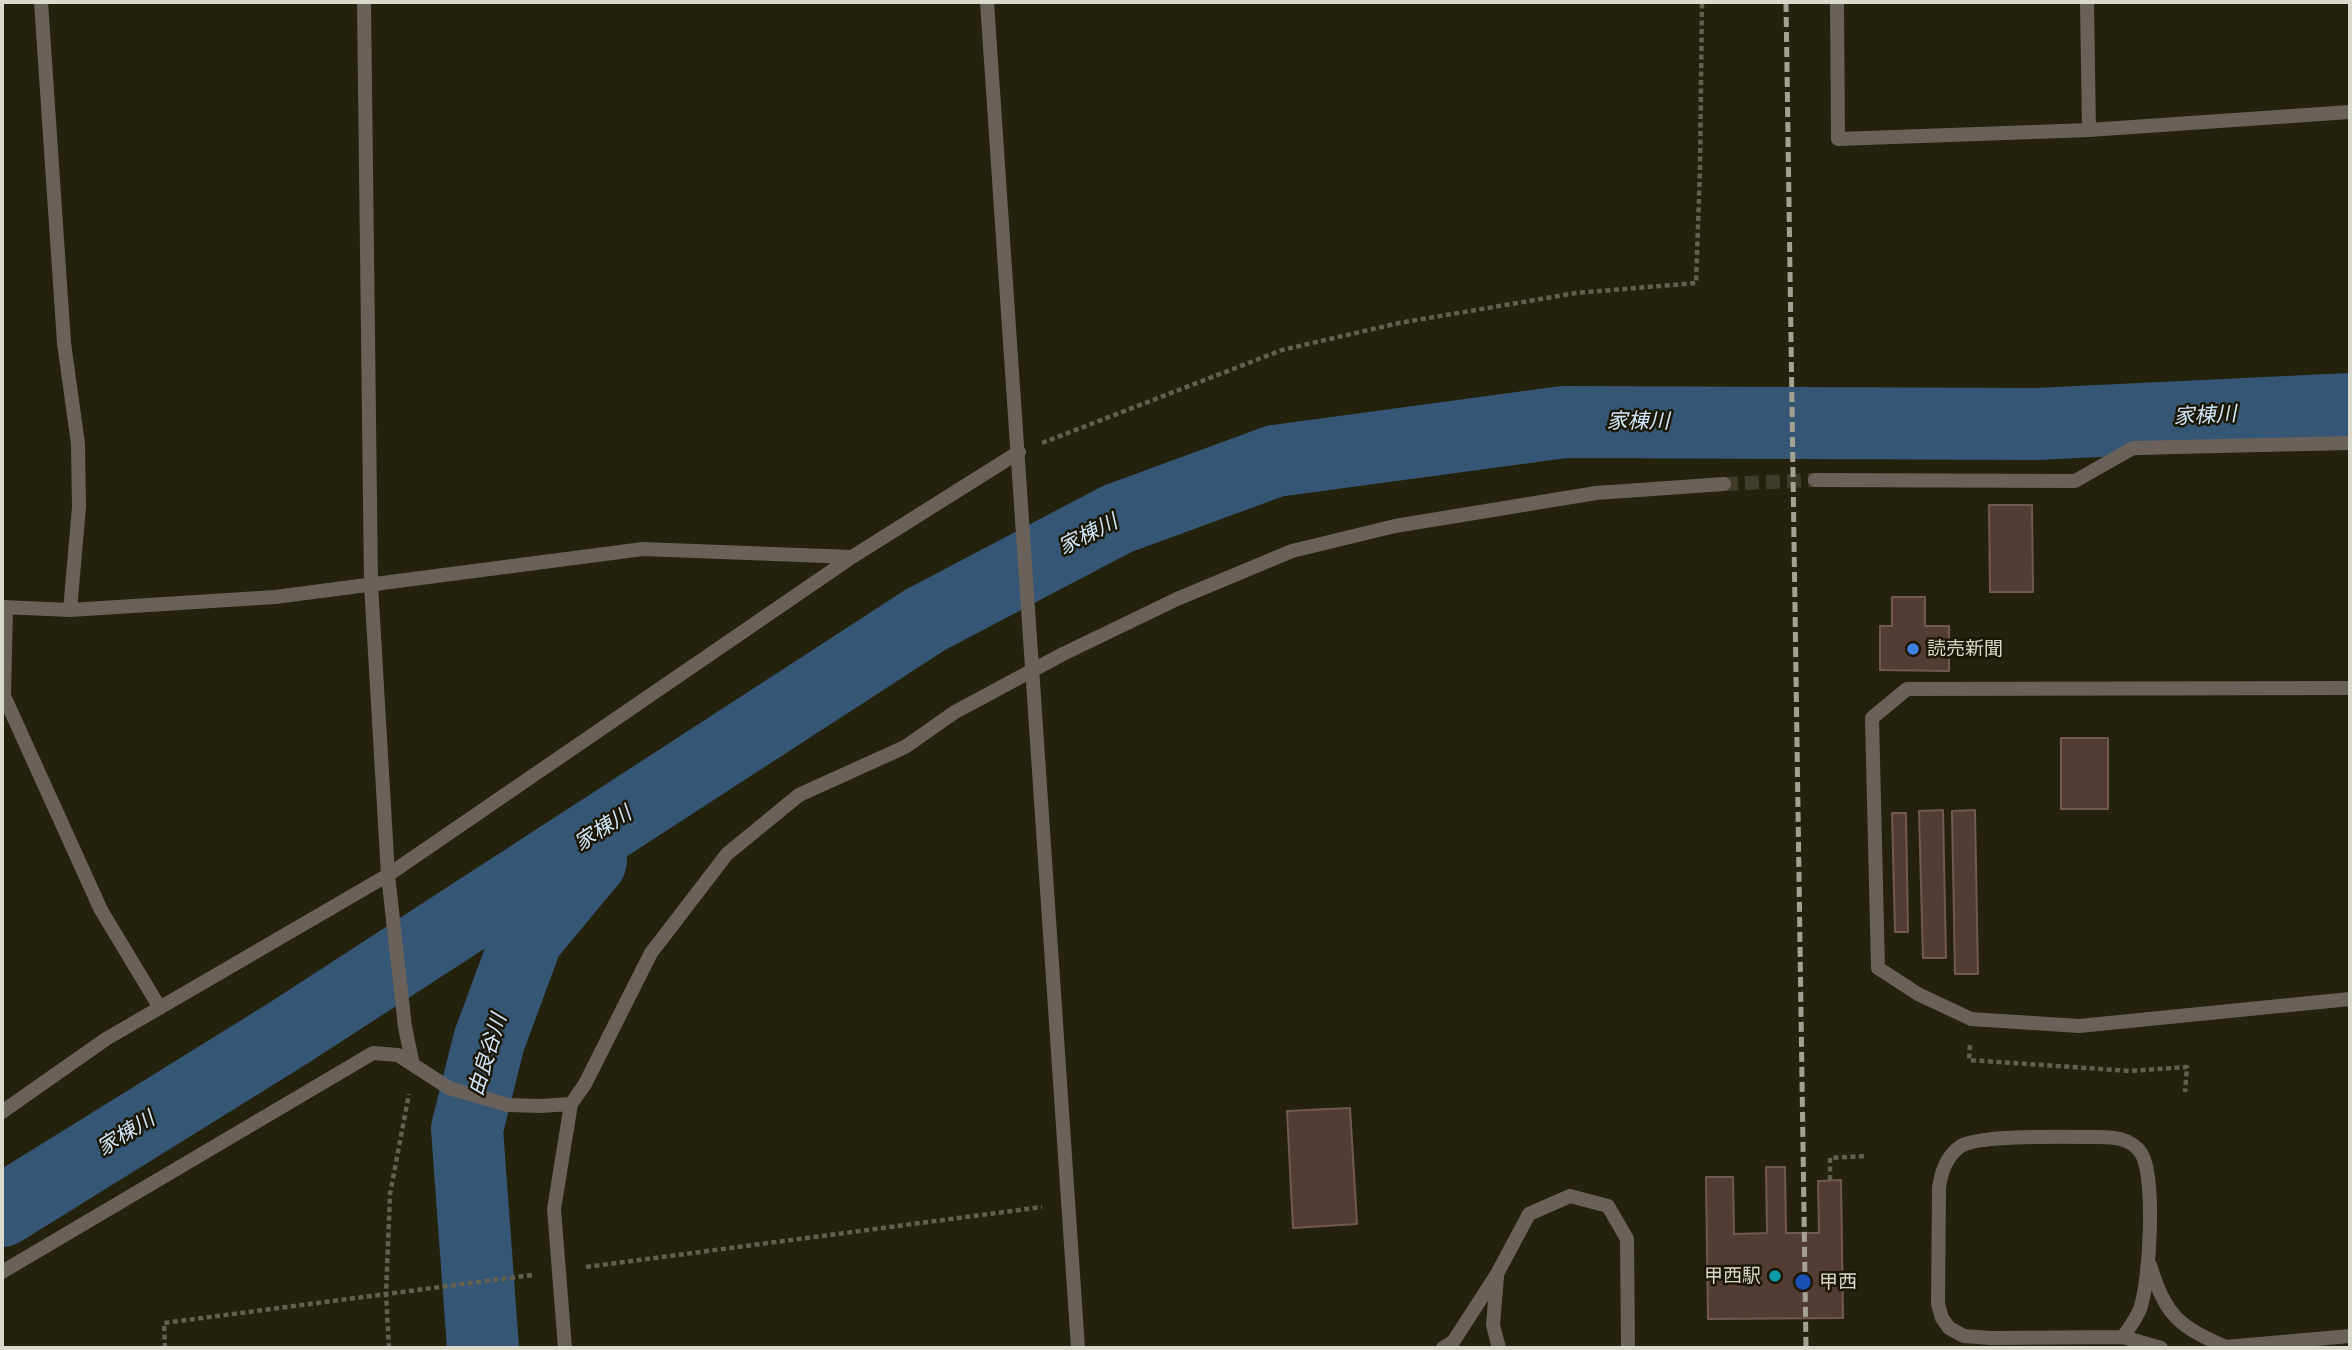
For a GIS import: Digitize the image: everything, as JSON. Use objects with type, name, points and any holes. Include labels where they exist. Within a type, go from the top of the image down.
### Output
[{"type":"street","points":[[41,2],[64,343],[78,444],[79,507],[71,610]]},
{"type":"street","points":[[364,2],[370,584],[388,875],[405,1027],[412,1065]]},
{"type":"street","points":[[987,2],[1078,1348]]},
{"type":"street","points":[[1837,2],[1838,139],[2089,130],[2350,113]]},
{"type":"street","points":[[2087,2],[2089,130]]},
{"type":"street","points":[[1815,480],[2075,481],[2133,448],[2350,443]]},
{"type":"street","points":[[2,1112],[106,1039],[388,875],[852,557],[1018,452]]},
{"type":"street","points":[[565,1348],[554,1272],[554,1209],[571,1104],[585,1084],[651,953],[727,854],[799,795],[905,747],[955,712],[1032,670],[1177,599],[1292,551],[1395,526],[1595,494],[1724,484]]},
{"type":"street","points":[[160,1008],[101,910],[4,696],[4,607],[71,610],[275,597],[643,549],[852,557]]},
{"type":"street","points":[[2350,688],[1907,689],[1872,718],[1878,968],[1918,994],[1972,1019],[2079,1026],[2350,999]]},
{"type":"street","points":[[2,1272],[373,1054],[398,1055],[449,1088],[508,1105],[540,1107],[571,1104]]},
{"type":"street","points":[[2123,1337],[2141,1307],[2149,1261],[2146,1164],[2140,1152],[2131,1143],[2117,1137],[2098,1136],[1982,1139],[1962,1146],[1949,1158],[1941,1171],[1939,1188],[1938,1304],[1942,1318],[1949,1328],[1964,1336],[1990,1338],[2123,1337],[2161,1348]]},
{"type":"street","points":[[1443,1348],[1453,1342],[1497,1274],[1529,1214],[1570,1196],[1608,1206],[1627,1239],[1628,1348]]},
{"type":"street","points":[[2149,1261],[2158,1292],[2169,1311],[2179,1322],[2224,1348],[2350,1336]]},
{"type":"street","points":[[1497,1274],[1493,1325],[1499,1348]]},
{"type":"path","points":[[1018,452],[1282,350],[1399,323],[1576,293],[1696,283],[1702,2]]},
{"type":"path","points":[[1970,1034],[1969,1060],[2130,1071],[2187,1067],[2185,1092]]},
{"type":"path","points":[[389,1348],[386,1294],[390,1194],[406,1114],[412,1065]]},
{"type":"path","points":[[1830,1180],[1830,1157],[1866,1156]]},
{"type":"path","points":[[165,1348],[164,1323],[1068,1204]]},
{"type":"building","points":[[1989,505],[2032,505],[2033,592],[1990,592]]},
{"type":"building","points":[[1892,597],[1925,597],[1925,626],[1949,626],[1949,671],[1880,670],[1880,626],[1892,626]]},
{"type":"building","points":[[2061,738],[2108,738],[2108,809],[2061,809]]},
{"type":"building","points":[[1943,810],[1946,958],[1923,958],[1919,811]]},
{"type":"building","points":[[1975,810],[1978,974],[1955,974],[1952,811]]},
{"type":"building","points":[[1892,813],[1906,813],[1908,932],[1895,932]]},
{"type":"building","points":[[1350,1108],[1357,1224],[1293,1228],[1287,1111]]},
{"type":"building","name":"甲西駅","points":[[1766,1167],[1785,1167],[1786,1233],[1819,1233],[1818,1181],[1841,1180],[1843,1318],[1708,1319],[1706,1177],[1733,1177],[1734,1234],[1767,1233]]},
{"type":"waterway","name":"家棟川","points":[[2,1211],[287,1034],[925,620],[1117,519],[1275,461],[1564,422],[2036,424],[2350,409]]},
{"type":"waterway","name":"由良谷川","points":[[483,1348],[467,1129],[489,1041],[527,938],[591,861]]},
{"type":"tunnel","points":[[1724,484],[1815,480]]},
{"type":"railway","points":[[1786,2],[1806,1348]]},
{"type":"place","name":"読売新聞","points":[[1913,649]]},
{"type":"place","name":"甲西駅","points":[[1775,1276]]},
{"type":"place","name":"甲西","points":[[1803,1282]]}]
